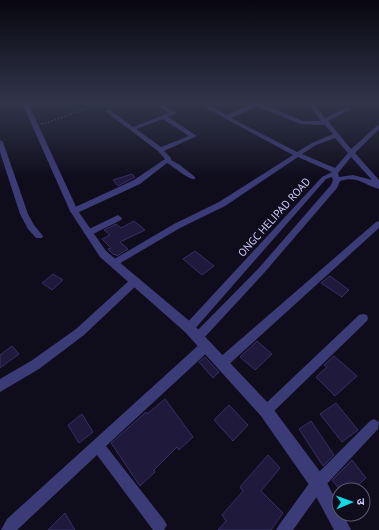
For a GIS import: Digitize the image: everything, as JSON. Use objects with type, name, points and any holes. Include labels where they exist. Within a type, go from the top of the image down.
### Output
[{"type":"street","points":[[37,128],[74,211],[103,254],[198,337],[266,411],[318,483],[343,530]]},
{"type":"street","points":[[160,150],[194,136],[181,128]]},
{"type":"street","points":[[245,128],[336,175],[353,176],[379,187]]},
{"type":"street","points":[[330,128],[379,184]]},
{"type":"street","name":"ONGC HELIPAD ROAD","points":[[198,337],[324,178],[336,175],[351,153],[377,128]]},
{"type":"street","points":[[132,129],[168,157],[168,161],[178,166],[193,178]]},
{"type":"street","points":[[114,264],[177,226],[222,204],[314,144],[336,135]]},
{"type":"street","points":[[0,142],[24,214],[30,227],[39,236]]},
{"type":"street","points":[[74,211],[137,182],[168,161]]},
{"type":"street","points":[[0,171],[8,168]]},
{"type":"street","points":[[9,530],[12,524],[98,446],[261,271],[334,186],[336,175]]},
{"type":"street","points":[[88,233],[118,218]]},
{"type":"street","points":[[222,363],[379,224]]},
{"type":"street","points":[[0,386],[35,365],[80,332],[135,281]]},
{"type":"street","points":[[266,411],[363,318]]},
{"type":"street","points":[[284,530],[318,483],[374,425]]},
{"type":"street","points":[[98,446],[160,525]]},
{"type":"building","points":[[132,174],[135,177],[118,186],[113,180]]},
{"type":"building","points":[[134,221],[145,230],[120,242],[128,249],[117,256],[115,254],[114,255],[108,249],[111,248],[102,239],[110,235],[104,230],[116,224],[121,228]]},
{"type":"building","points":[[195,251],[214,266],[202,275],[183,259]]},
{"type":"building","points":[[53,274],[63,280],[52,290],[42,283]]},
{"type":"building","points":[[330,276],[349,290],[342,297],[321,283]]},
{"type":"building","points":[[257,341],[272,354],[255,370],[240,357]]},
{"type":"building","points":[[12,346],[19,354],[0,368],[0,355]]},
{"type":"building","points":[[334,356],[357,376],[335,396],[316,377],[327,367],[324,365]]},
{"type":"building","points":[[205,357],[219,372],[213,378],[199,362]]},
{"type":"building","points":[[165,399],[193,437],[179,450],[177,447],[154,470],[155,472],[140,486],[111,443],[146,412],[147,414]]},
{"type":"building","points":[[336,403],[358,430],[342,442],[320,414]]},
{"type":"building","points":[[229,405],[248,425],[233,441],[214,420]]},
{"type":"building","points":[[82,414],[93,432],[79,443],[68,425]]},
{"type":"building","points":[[311,421],[334,455],[323,466],[299,429]]},
{"type":"building","points":[[268,455],[280,468],[261,491],[283,513],[271,530],[218,530],[226,521],[222,515],[243,491],[240,487]]},
{"type":"building","points":[[352,460],[366,478],[362,482],[334,482],[332,480]]},
{"type":"building","points":[[65,513],[75,530],[48,530]]}]
